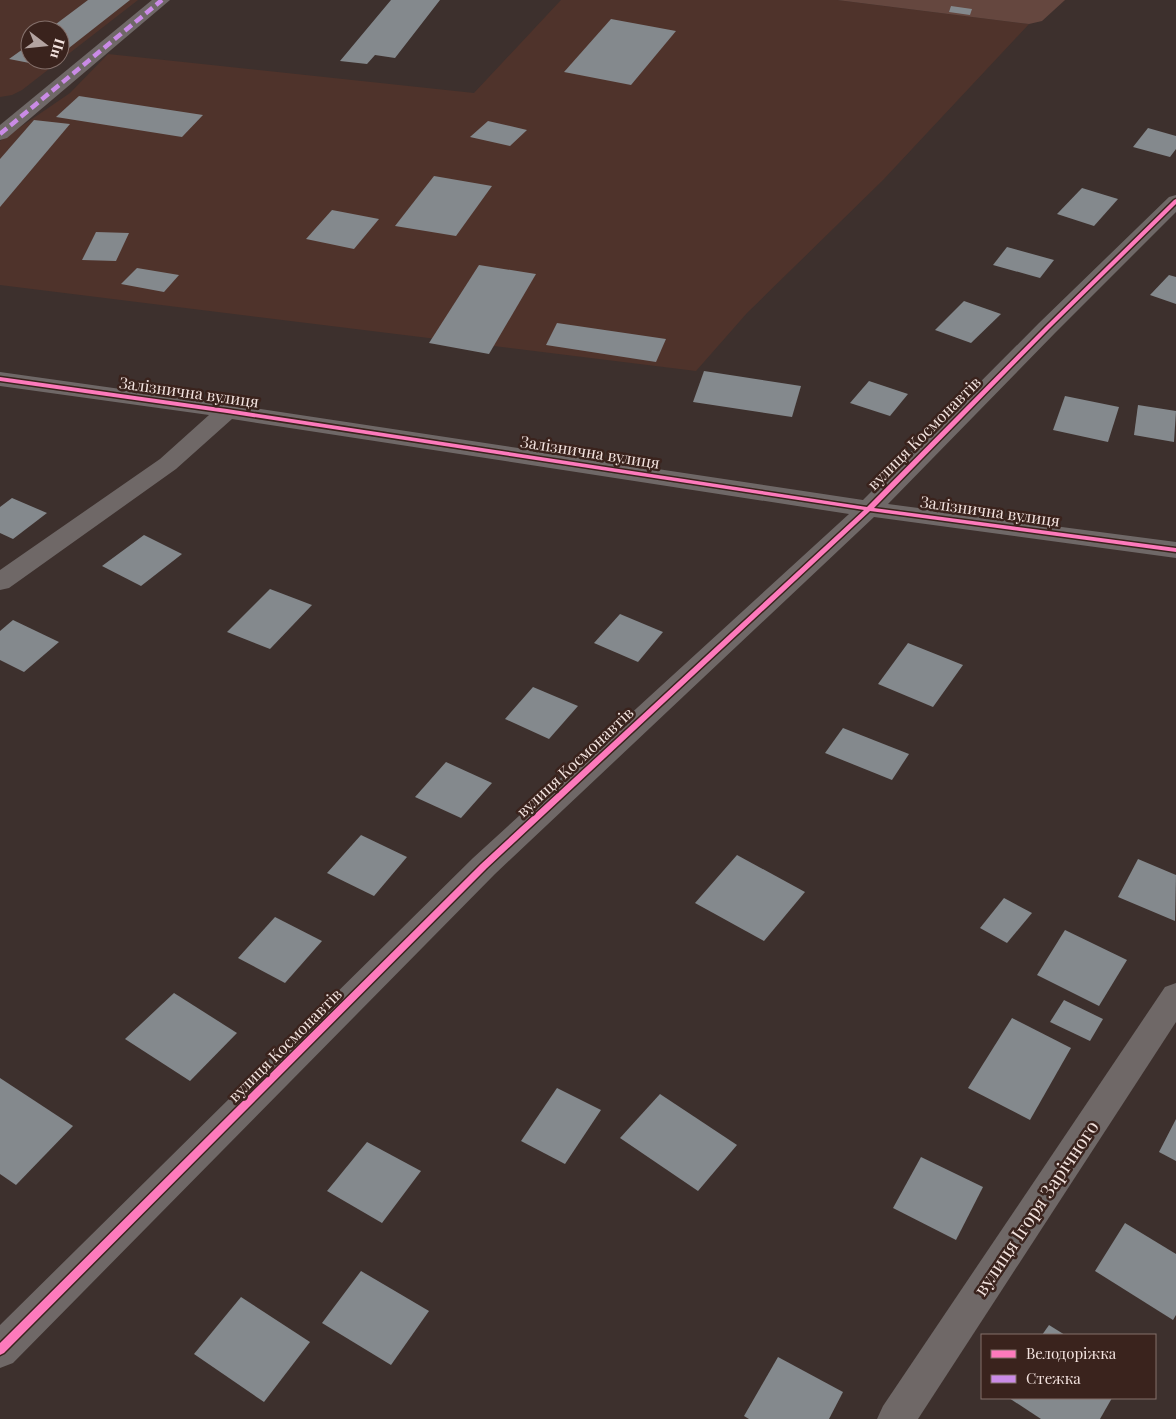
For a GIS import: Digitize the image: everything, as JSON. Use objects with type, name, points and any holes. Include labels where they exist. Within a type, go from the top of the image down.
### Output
[{"type":"street","points":[[0,134],[162,0]]},
{"type":"street","name":"вулиця Космонавтів","points":[[0,1350],[484,866],[869,509],[1047,328],[1176,201]]},
{"type":"street","name":"Залізнична вулиця","points":[[0,379],[227,411],[869,509],[1176,550]]},
{"type":"street","points":[[0,582],[168,464],[227,411]]},
{"type":"street","name":"вулиця Ігоря Зарічного","points":[[896,1419],[1176,996]]},
{"type":"shaded area","points":[[0,0],[138,0],[70,53],[70,20],[20,20],[20,70],[48,70],[22,90],[12,95],[0,97]]},
{"type":"shaded area","points":[[561,0],[837,0],[1029,24],[883,180],[747,313],[696,371],[0,285],[0,141],[70,93],[108,54],[474,93]]},
{"type":"shaded area","points":[[837,0],[1065,0],[1042,21],[1029,24]]},
{"type":"building","points":[[88,0],[130,0],[70,47],[70,20],[61,20]]},
{"type":"building","points":[[391,0],[440,0],[395,58],[375,55],[367,64],[340,61]]},
{"type":"building","points":[[951,6],[972,9],[970,15],[949,12]]},
{"type":"building","points":[[611,19],[676,31],[631,85],[564,72]]},
{"type":"building","points":[[20,51],[20,61],[9,59]]},
{"type":"building","points":[[79,96],[203,115],[182,137],[56,117]]},
{"type":"building","points":[[34,120],[70,124],[0,207],[0,159]]},
{"type":"building","points":[[488,121],[527,130],[510,146],[470,137]]},
{"type":"building","points":[[1148,128],[1176,136],[1176,149],[1170,157],[1133,147]]},
{"type":"building","points":[[434,176],[492,186],[456,236],[395,226]]},
{"type":"building","points":[[1082,188],[1118,199],[1094,226],[1057,214]]},
{"type":"building","points":[[332,210],[379,219],[354,249],[306,239]]},
{"type":"building","points":[[96,232],[129,233],[116,261],[82,260]]},
{"type":"building","points":[[1007,247],[1054,260],[1040,278],[993,265]]},
{"type":"building","points":[[479,265],[536,274],[489,354],[429,343]]},
{"type":"building","points":[[137,268],[179,275],[164,292],[121,284]]},
{"type":"building","points":[[1169,275],[1176,277],[1176,304],[1150,295]]},
{"type":"building","points":[[964,301],[1001,314],[971,343],[935,330]]},
{"type":"building","points":[[557,323],[666,339],[656,362],[546,345]]},
{"type":"building","points":[[704,371],[801,386],[792,417],[693,402]]},
{"type":"building","points":[[869,381],[908,394],[890,416],[850,403]]},
{"type":"building","points":[[1065,396],[1119,407],[1108,442],[1053,430]]},
{"type":"building","points":[[1138,405],[1176,411],[1174,442],[1134,435]]},
{"type":"building","points":[[12,498],[47,513],[13,539],[0,533],[0,507]]},
{"type":"building","points":[[144,535],[182,554],[141,586],[102,566]]},
{"type":"building","points":[[270,589],[312,605],[270,649],[227,632]]},
{"type":"building","points":[[620,614],[663,632],[638,662],[594,643]]},
{"type":"building","points":[[13,620],[59,642],[24,672],[0,660],[0,631]]},
{"type":"building","points":[[908,643],[963,665],[933,707],[878,684]]},
{"type":"building","points":[[533,687],[578,706],[549,739],[505,719]]},
{"type":"building","points":[[843,728],[909,754],[892,780],[825,753]]},
{"type":"building","points":[[446,762],[492,783],[461,818],[415,797]]},
{"type":"building","points":[[361,835],[407,857],[374,896],[327,873]]},
{"type":"building","points":[[737,855],[805,892],[764,941],[695,903]]},
{"type":"building","points":[[1138,859],[1176,875],[1175,921],[1118,897]]},
{"type":"building","points":[[1004,898],[1032,913],[1007,943],[980,928]]},
{"type":"building","points":[[275,917],[322,941],[285,983],[238,958]]},
{"type":"building","points":[[1065,930],[1127,960],[1099,1006],[1037,975]]},
{"type":"building","points":[[174,993],[237,1033],[190,1081],[125,1039]]},
{"type":"building","points":[[1064,1000],[1103,1019],[1090,1041],[1050,1022]]},
{"type":"building","points":[[1012,1018],[1071,1048],[1030,1120],[968,1088]]},
{"type":"building","points":[[0,1078],[73,1126],[16,1185],[0,1174]]},
{"type":"building","points":[[557,1088],[601,1110],[565,1164],[521,1141]]},
{"type":"building","points":[[660,1094],[737,1145],[698,1191],[620,1138]]},
{"type":"building","points":[[1176,1119],[1176,1161],[1159,1152]]},
{"type":"building","points":[[367,1142],[421,1171],[382,1223],[327,1191]]},
{"type":"building","points":[[921,1157],[983,1187],[956,1240],[893,1208]]},
{"type":"building","points":[[1125,1223],[1176,1254],[1176,1315],[1173,1320],[1095,1271]]},
{"type":"building","points":[[361,1271],[429,1311],[391,1365],[322,1323]]},
{"type":"building","points":[[241,1297],[310,1342],[264,1402],[194,1354]]},
{"type":"building","points":[[1049,1325],[1063,1334],[1043,1334]]},
{"type":"building","points":[[778,1357],[843,1392],[829,1419],[749,1419],[744,1416]]},
{"type":"building","points":[[1011,1399],[1111,1399],[1100,1419],[1041,1419]]},
{"type":"marked path","points":[[0,134],[162,0]]},
{"type":"cycle path","points":[[0,1350],[484,866],[869,509],[1047,328],[1176,201]]},
{"type":"cycle path","points":[[0,379],[227,411],[869,509],[1176,550]]}]
